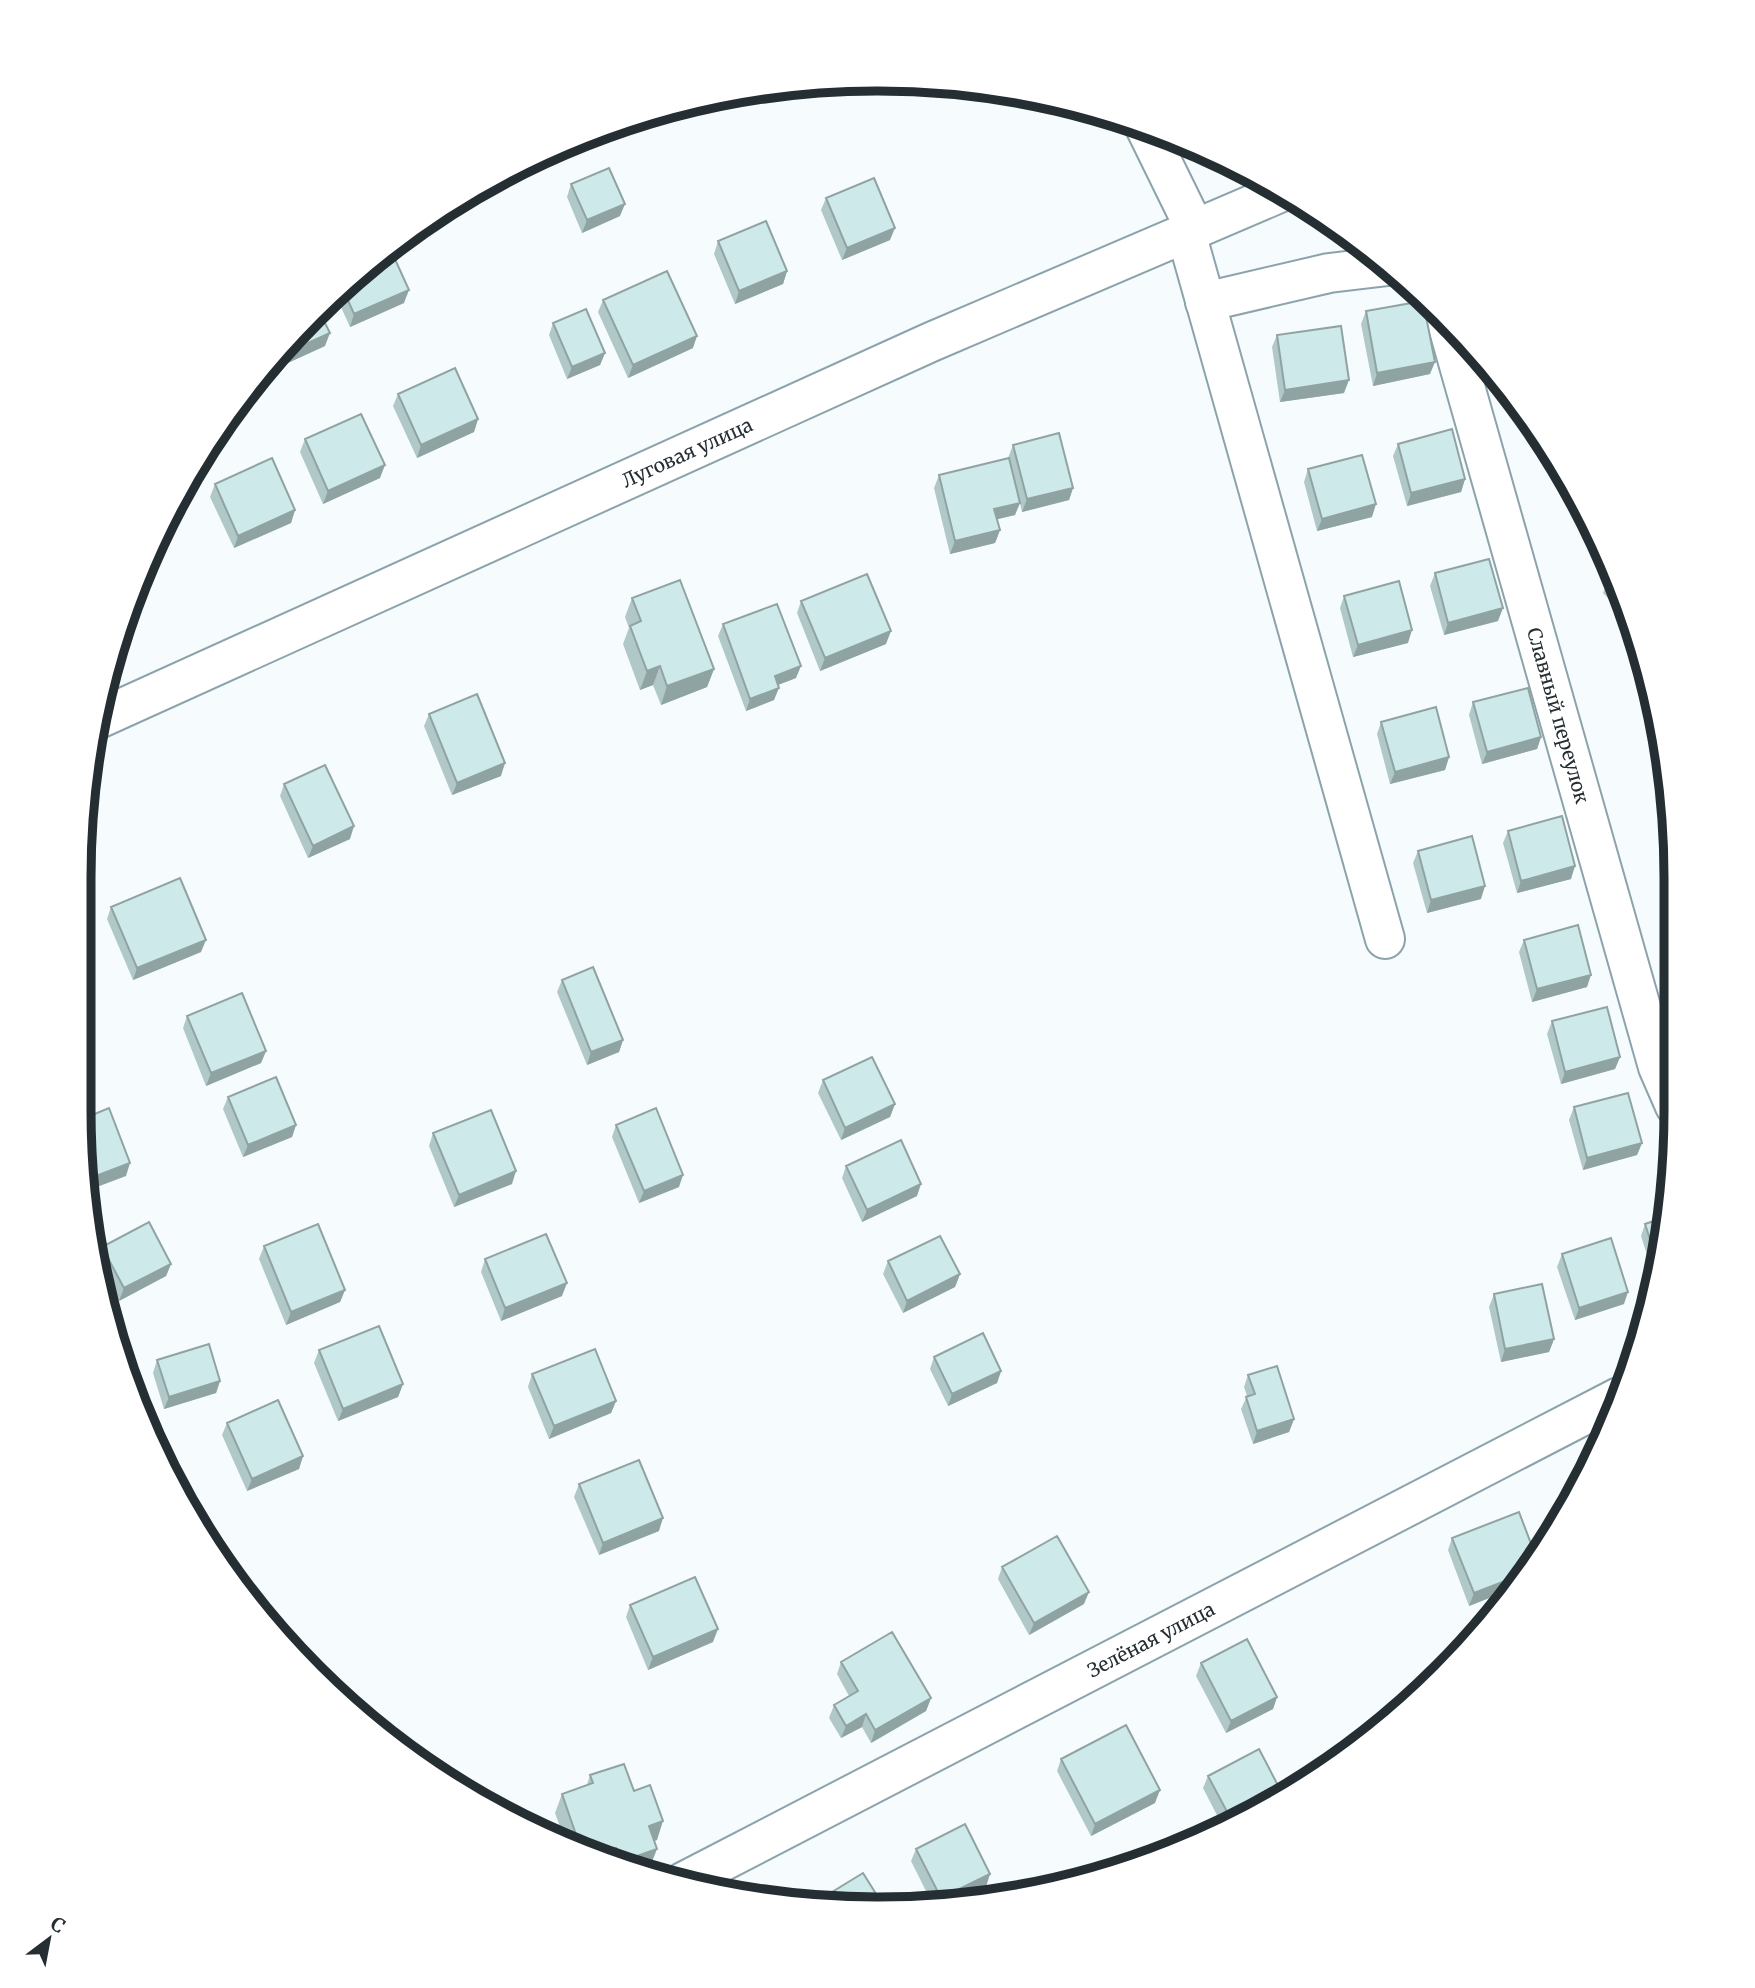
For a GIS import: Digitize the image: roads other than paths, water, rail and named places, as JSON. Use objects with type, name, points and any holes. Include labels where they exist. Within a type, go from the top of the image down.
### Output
[{"type":"street","points":[[1151,141],[1190,231],[1205,302],[1385,939]]},
{"type":"street","name":"Луговая улица","points":[[109,713],[931,341],[1271,196]]},
{"type":"street","points":[[1205,302],[1329,273],[1373,268]]},
{"type":"street","name":"Славный переулок","points":[[1452,340],[1657,1067],[1664,1082]]},
{"type":"street","name":"Зелёная улица","points":[[695,1875],[1607,1403]]}]
